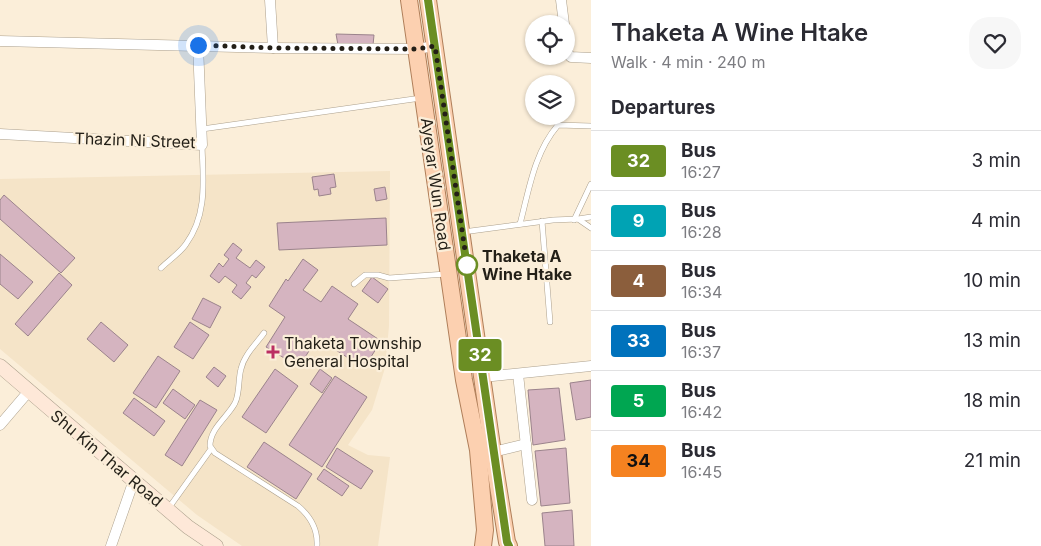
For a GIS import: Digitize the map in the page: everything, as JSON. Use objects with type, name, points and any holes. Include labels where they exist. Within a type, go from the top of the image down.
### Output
[{"type":"main road","name":"Ayeyar Wun Road","points":[[409,0],[464,380],[485,451],[509,546]]},
{"type":"main road","name":"Ayeyar Wun Road","points":[[428,0],[483,377],[485,451],[480,467],[485,530],[483,546]]},
{"type":"street","points":[[270,0],[274,48]]},
{"type":"street","points":[[561,0],[563,15]]},
{"type":"street","points":[[0,41],[274,48],[416,49],[435,46]]},
{"type":"street","name":"Thazin Ni Street","points":[[0,134],[202,145],[198,45]]},
{"type":"street","points":[[575,58],[591,58]]},
{"type":"street","name":"Shu Kin Thar Road","points":[[0,366],[188,527],[216,546]]},
{"type":"street","points":[[483,377],[591,366]]},
{"type":"street","points":[[518,374],[532,500]]},
{"type":"street","points":[[0,425],[29,391]]},
{"type":"street","points":[[485,451],[526,444]]},
{"type":"street","points":[[110,546],[134,480]]},
{"type":"lane","points":[[201,129],[424,98]]},
{"type":"lane","points":[[520,224],[534,168],[547,138],[558,125],[591,126]]},
{"type":"lane","points":[[161,268],[185,246],[194,231],[204,203],[202,145]]},
{"type":"lane","points":[[576,219],[591,184]]},
{"type":"lane","points":[[462,232],[542,221],[591,217]]},
{"type":"lane","points":[[576,219],[591,228]]},
{"type":"lane","points":[[542,221],[550,322]]},
{"type":"lane","points":[[354,284],[365,275],[378,275],[389,278],[449,273]]},
{"type":"lane","points":[[168,509],[210,449],[210,439],[213,433],[235,402],[243,360],[264,333]]},
{"type":"lane","points":[[210,449],[298,506],[307,514],[313,523],[318,541],[317,546]]},
{"type":"shaded area","name":"Thaketa Township General Hospital","points":[[390,171],[389,326],[385,368],[372,410],[348,445],[368,455],[390,457],[378,546],[242,546],[197,515],[0,349],[0,179]]},
{"type":"building","points":[[336,34],[374,35],[373,45],[338,45]]},
{"type":"building","points":[[334,174],[336,187],[330,188],[331,194],[319,196],[318,189],[314,190],[312,177]]},
{"type":"building","points":[[385,187],[387,199],[376,201],[374,189]]},
{"type":"building","points":[[4,195],[75,258],[61,273],[0,219],[0,200]]},
{"type":"building","points":[[386,218],[387,245],[279,250],[277,223]]},
{"type":"building","points":[[233,243],[242,250],[236,258],[250,268],[256,260],[265,267],[256,278],[252,275],[246,283],[251,287],[241,299],[232,292],[237,285],[225,276],[219,283],[210,276],[219,263],[223,267],[229,259],[224,255]]},
{"type":"building","points":[[0,254],[33,282],[18,299],[0,284]]},
{"type":"building","points":[[303,259],[318,270],[303,290],[321,302],[332,286],[358,304],[348,319],[381,341],[364,368],[317,338],[299,367],[266,347],[285,317],[269,306],[286,279],[288,281]]},
{"type":"building","points":[[59,273],[72,285],[28,336],[15,324]]},
{"type":"building","points":[[372,277],[388,289],[378,303],[362,291]]},
{"type":"building","points":[[203,298],[221,307],[210,328],[192,319]]},
{"type":"building","points":[[101,322],[128,345],[114,362],[87,339]]},
{"type":"building","points":[[190,322],[209,335],[193,359],[174,347]]},
{"type":"building","points":[[158,356],[180,371],[156,408],[133,393]]},
{"type":"building","points":[[214,367],[226,376],[218,387],[206,377]]},
{"type":"building","points":[[275,369],[298,386],[266,433],[242,417]]},
{"type":"building","points":[[320,369],[332,378],[322,393],[310,384]]},
{"type":"building","points":[[335,376],[367,397],[322,467],[289,445]]},
{"type":"building","points":[[591,380],[591,417],[576,420],[570,383]]},
{"type":"building","points":[[559,388],[565,440],[533,445],[528,390]]},
{"type":"building","points":[[173,389],[195,405],[185,419],[163,403]]},
{"type":"building","points":[[134,398],[165,421],[154,436],[123,413]]},
{"type":"building","points":[[200,400],[217,410],[182,466],[165,455]]},
{"type":"building","points":[[264,442],[312,474],[296,499],[247,467]]},
{"type":"building","points":[[337,448],[373,471],[361,489],[326,467]]},
{"type":"building","points":[[566,448],[570,503],[541,506],[535,451]]},
{"type":"building","points":[[324,469],[349,486],[342,496],[317,479]]},
{"type":"building","points":[[572,510],[574,546],[545,546],[542,513]]},
{"type":"bus line","name":"32","points":[[428,0],[493,452],[509,546]]},
{"type":"place","name":"Thaketa A Wine Htake","points":[[467,265]]},
{"type":"place","name":"Thaketa Township General Hospital","points":[[273,352]]},
{"type":"route","points":[[198,45],[274,48],[416,49],[435,46],[468,271],[467,265]]}]
